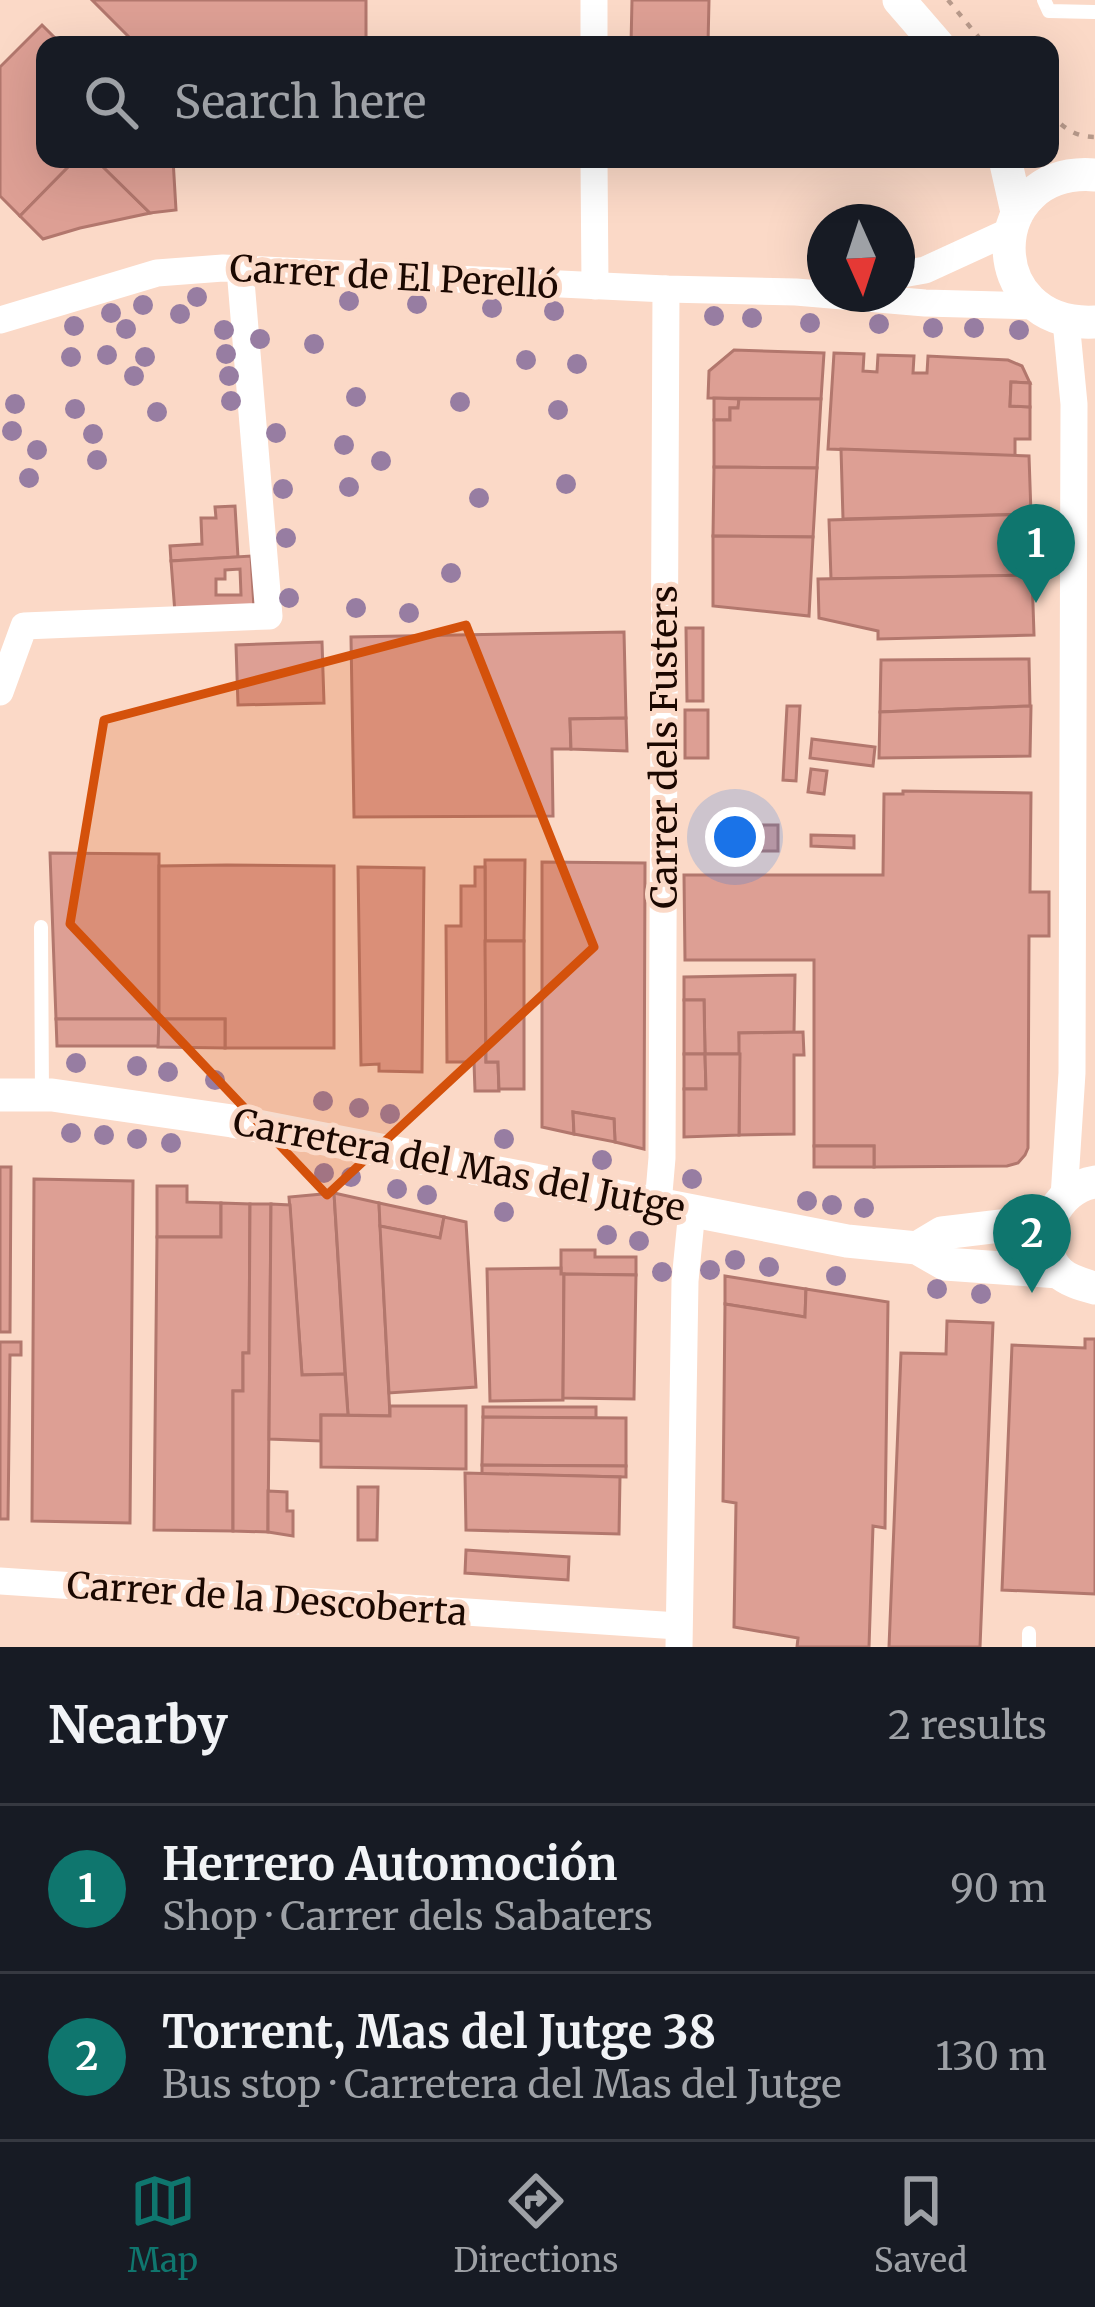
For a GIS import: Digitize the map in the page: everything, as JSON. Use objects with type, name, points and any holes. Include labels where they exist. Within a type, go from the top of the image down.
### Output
[{"type":"street","points":[[594,0],[594,36]]},
{"type":"street","points":[[899,0],[930,36]]},
{"type":"street","points":[[1059,158],[1086,174]]},
{"type":"street","points":[[594,168],[595,286]]},
{"type":"street","points":[[1006,168],[1013,221],[1008,252],[1012,272],[1021,290],[1046,314],[1081,321],[1074,404],[1072,1114],[1057,1209],[1047,1239],[1059,1272]]},
{"type":"street","points":[[915,272],[1013,221],[1033,193],[1054,179],[1086,174]]},
{"type":"street","points":[[0,692],[24,626],[269,616],[240,269]]},
{"type":"street","name":"Carrer de El Perelló","points":[[0,320],[157,272],[240,269],[1035,305]]},
{"type":"street","name":"Carrer dels Fusters","points":[[658,1204],[666,289]]},
{"type":"street","name":"Carrer de El Perelló","points":[[796,292],[807,290]]},
{"type":"street","name":"Carretera del Mas del Jutge","points":[[0,1095],[42,1095],[232,1121],[847,1241],[917,1248],[945,1264],[1059,1272],[1095,1288]]},
{"type":"street","name":"Carretera del Mas del Jutge","points":[[917,1248],[942,1234],[1057,1209],[1085,1183],[1095,1182]]},
{"type":"street","points":[[678,1637],[685,1282],[692,1210]]},
{"type":"street","name":"Carrer de la Descoberta","points":[[0,1581],[678,1637]]},
{"type":"lane","points":[[1044,0],[1049,11],[1095,12],[1094,0]]},
{"type":"lane","points":[[41,927],[42,1095]]},
{"type":"path","points":[[948,0],[978,36]]},
{"type":"path","points":[[1059,123],[1084,137],[1095,137]]},
{"type":"highlighted area","points":[[466,625],[594,947],[327,1195],[70,924],[104,720]]},
{"type":"building","points":[[92,0],[366,0],[366,36],[128,36]]},
{"type":"building","points":[[632,0],[709,0],[708,36],[631,36]]},
{"type":"building","points":[[42,25],[53,36],[36,36],[36,168],[67,168],[20,216],[0,196],[0,67]]},
{"type":"building","points":[[67,168],[104,168],[150,213],[43,239],[20,216]]},
{"type":"building","points":[[104,168],[174,168],[176,210],[150,213]]},
{"type":"building","points":[[734,350],[824,353],[821,399],[708,398],[709,371]]},
{"type":"building","points":[[834,353],[864,354],[863,371],[877,372],[878,355],[914,356],[913,373],[927,373],[928,356],[1008,360],[1022,366],[1030,383],[1011,382],[1010,406],[1030,407],[1030,439],[1015,439],[1015,456],[828,449]]},
{"type":"building","points":[[1011,382],[1030,383],[1030,407],[1010,406]]},
{"type":"building","points":[[714,398],[739,399],[738,408],[730,408],[730,420],[714,420]]},
{"type":"building","points":[[739,399],[821,399],[817,468],[714,467],[714,420],[730,420],[730,408],[738,408]]},
{"type":"building","points":[[841,449],[1029,456],[1031,514],[843,519]]},
{"type":"building","points":[[714,467],[817,468],[813,537],[713,536]]},
{"type":"building","points":[[235,506],[238,557],[171,561],[170,546],[202,544],[201,518],[216,518],[215,507]]},
{"type":"building","points":[[1031,514],[1032,575],[831,579],[829,520]]},
{"type":"building","points":[[713,536],[813,537],[809,616],[713,606]]},
{"type":"building","points":[[251,556],[254,609],[175,613],[171,561]],"holes":[[[240,569],[241,595],[216,595],[216,579],[225,579],[225,570]]]},
{"type":"building","points":[[1032,575],[1034,635],[878,639],[878,631],[819,618],[818,579]]},
{"type":"building","points":[[686,628],[703,628],[703,701],[687,701]]},
{"type":"building","points":[[624,632],[626,718],[570,719],[571,749],[552,749],[553,816],[354,817],[351,637]]},
{"type":"building","points":[[322,642],[324,703],[238,705],[236,645]]},
{"type":"building","points":[[1029,659],[1030,706],[880,712],[881,660]]},
{"type":"building","points":[[787,706],[800,706],[796,781],[783,780]]},
{"type":"building","points":[[1031,706],[1030,756],[879,758],[880,712]]},
{"type":"building","points":[[685,710],[708,710],[708,758],[685,758]]},
{"type":"building","points":[[626,718],[627,751],[571,749],[570,719]]},
{"type":"building","points":[[812,739],[875,747],[873,766],[810,758]]},
{"type":"building","points":[[811,769],[827,771],[824,794],[808,792]]},
{"type":"building","points":[[1031,793],[1030,892],[1049,892],[1049,936],[1029,936],[1028,1148],[1018,1163],[874,1167],[874,1146],[814,1146],[814,960],[685,960],[684,875],[883,875],[884,794]]},
{"type":"building","points":[[756,825],[778,825],[778,851],[752,851],[751,830]]},
{"type":"building","points":[[811,835],[854,836],[854,848],[811,846]]},
{"type":"building","points":[[50,853],[159,854],[159,1019],[56,1019]]},
{"type":"building","points":[[485,860],[525,860],[524,941],[485,941]]},
{"type":"building","points":[[542,862],[645,863],[644,1149],[615,1142],[614,1119],[573,1112],[574,1134],[542,1127]]},
{"type":"building","points":[[159,866],[334,866],[334,1048],[225,1048],[225,1019],[159,1019]]},
{"type":"building","points":[[358,867],[424,868],[422,1072],[379,1071],[379,1064],[361,1065]]},
{"type":"building","points":[[475,867],[485,867],[486,1062],[498,1062],[499,1091],[475,1091],[474,1062],[447,1062],[446,926],[461,926],[461,886],[475,886]]},
{"type":"building","points":[[485,941],[524,941],[524,1089],[499,1089],[498,1062],[486,1062]]},
{"type":"building","points":[[795,975],[794,1032],[739,1033],[740,1054],[705,1054],[704,1000],[684,1000],[684,977]]},
{"type":"building","points":[[684,1000],[704,1000],[705,1054],[684,1054]]},
{"type":"building","points":[[56,1019],[159,1019],[159,1046],[57,1046]]},
{"type":"building","points":[[159,1019],[225,1019],[225,1048],[158,1047]]},
{"type":"building","points":[[803,1032],[804,1055],[794,1055],[794,1134],[739,1135],[739,1033]]},
{"type":"building","points":[[684,1054],[705,1054],[706,1089],[684,1089]]},
{"type":"building","points":[[705,1054],[740,1054],[739,1135],[684,1137],[684,1089],[706,1089]]},
{"type":"building","points":[[573,1112],[614,1119],[615,1142],[574,1134]]},
{"type":"building","points":[[814,1146],[874,1146],[874,1167],[814,1167]]},
{"type":"building","points":[[0,1167],[11,1167],[10,1332],[0,1332]]},
{"type":"building","points":[[34,1179],[133,1181],[130,1523],[32,1521]]},
{"type":"building","points":[[157,1186],[187,1186],[187,1202],[221,1203],[221,1237],[157,1237]]},
{"type":"building","points":[[334,1193],[345,1374],[302,1375],[289,1197]]},
{"type":"building","points":[[334,1193],[379,1203],[390,1416],[348,1415]]},
{"type":"building","points":[[221,1203],[250,1204],[249,1353],[243,1353],[243,1391],[233,1391],[233,1531],[154,1530],[157,1237],[221,1237]]},
{"type":"building","points":[[379,1203],[444,1217],[440,1238],[380,1226]]},
{"type":"building","points":[[250,1204],[271,1204],[268,1532],[233,1531],[233,1391],[243,1391],[243,1353],[249,1353]]},
{"type":"building","points":[[271,1204],[290,1205],[302,1375],[345,1374],[348,1415],[321,1415],[321,1441],[269,1439]]},
{"type":"building","points":[[444,1217],[466,1222],[476,1387],[389,1393],[380,1226],[440,1238]]},
{"type":"building","points":[[561,1250],[595,1250],[595,1257],[636,1257],[636,1275],[561,1274]]},
{"type":"building","points":[[561,1268],[563,1400],[490,1401],[487,1269]]},
{"type":"building","points":[[564,1274],[636,1275],[634,1399],[563,1398]]},
{"type":"building","points":[[725,1276],[806,1289],[805,1317],[725,1304]]},
{"type":"building","points":[[806,1289],[888,1302],[885,1528],[873,1526],[869,1647],[797,1647],[798,1638],[734,1627],[736,1503],[723,1501],[725,1304],[805,1317]]},
{"type":"building","points":[[947,1321],[993,1323],[980,1647],[889,1647],[901,1353],[946,1354]]},
{"type":"building","points":[[1085,1339],[1095,1339],[1095,1594],[1002,1590],[1012,1345],[1085,1348]]},
{"type":"building","points":[[0,1342],[21,1342],[21,1355],[10,1355],[8,1519],[0,1519]]},
{"type":"building","points":[[390,1406],[466,1406],[466,1469],[321,1467],[321,1415],[390,1416]]},
{"type":"building","points":[[483,1407],[596,1407],[596,1418],[483,1417]]},
{"type":"building","points":[[483,1417],[626,1418],[626,1466],[482,1465]]},
{"type":"building","points":[[482,1465],[626,1466],[626,1477],[482,1474]]},
{"type":"building","points":[[465,1473],[620,1477],[619,1534],[466,1530]]},
{"type":"building","points":[[358,1487],[378,1487],[377,1540],[358,1540]]},
{"type":"building","points":[[268,1491],[287,1492],[293,1536],[268,1532]]},
{"type":"building","points":[[466,1550],[569,1557],[568,1580],[465,1573]]},
{"type":"place","name":"Herrero Automoción","points":[[1036,603]]},
{"type":"place","name":"Torrent, Mas del Jutge 38","points":[[1032,1293]]}]
